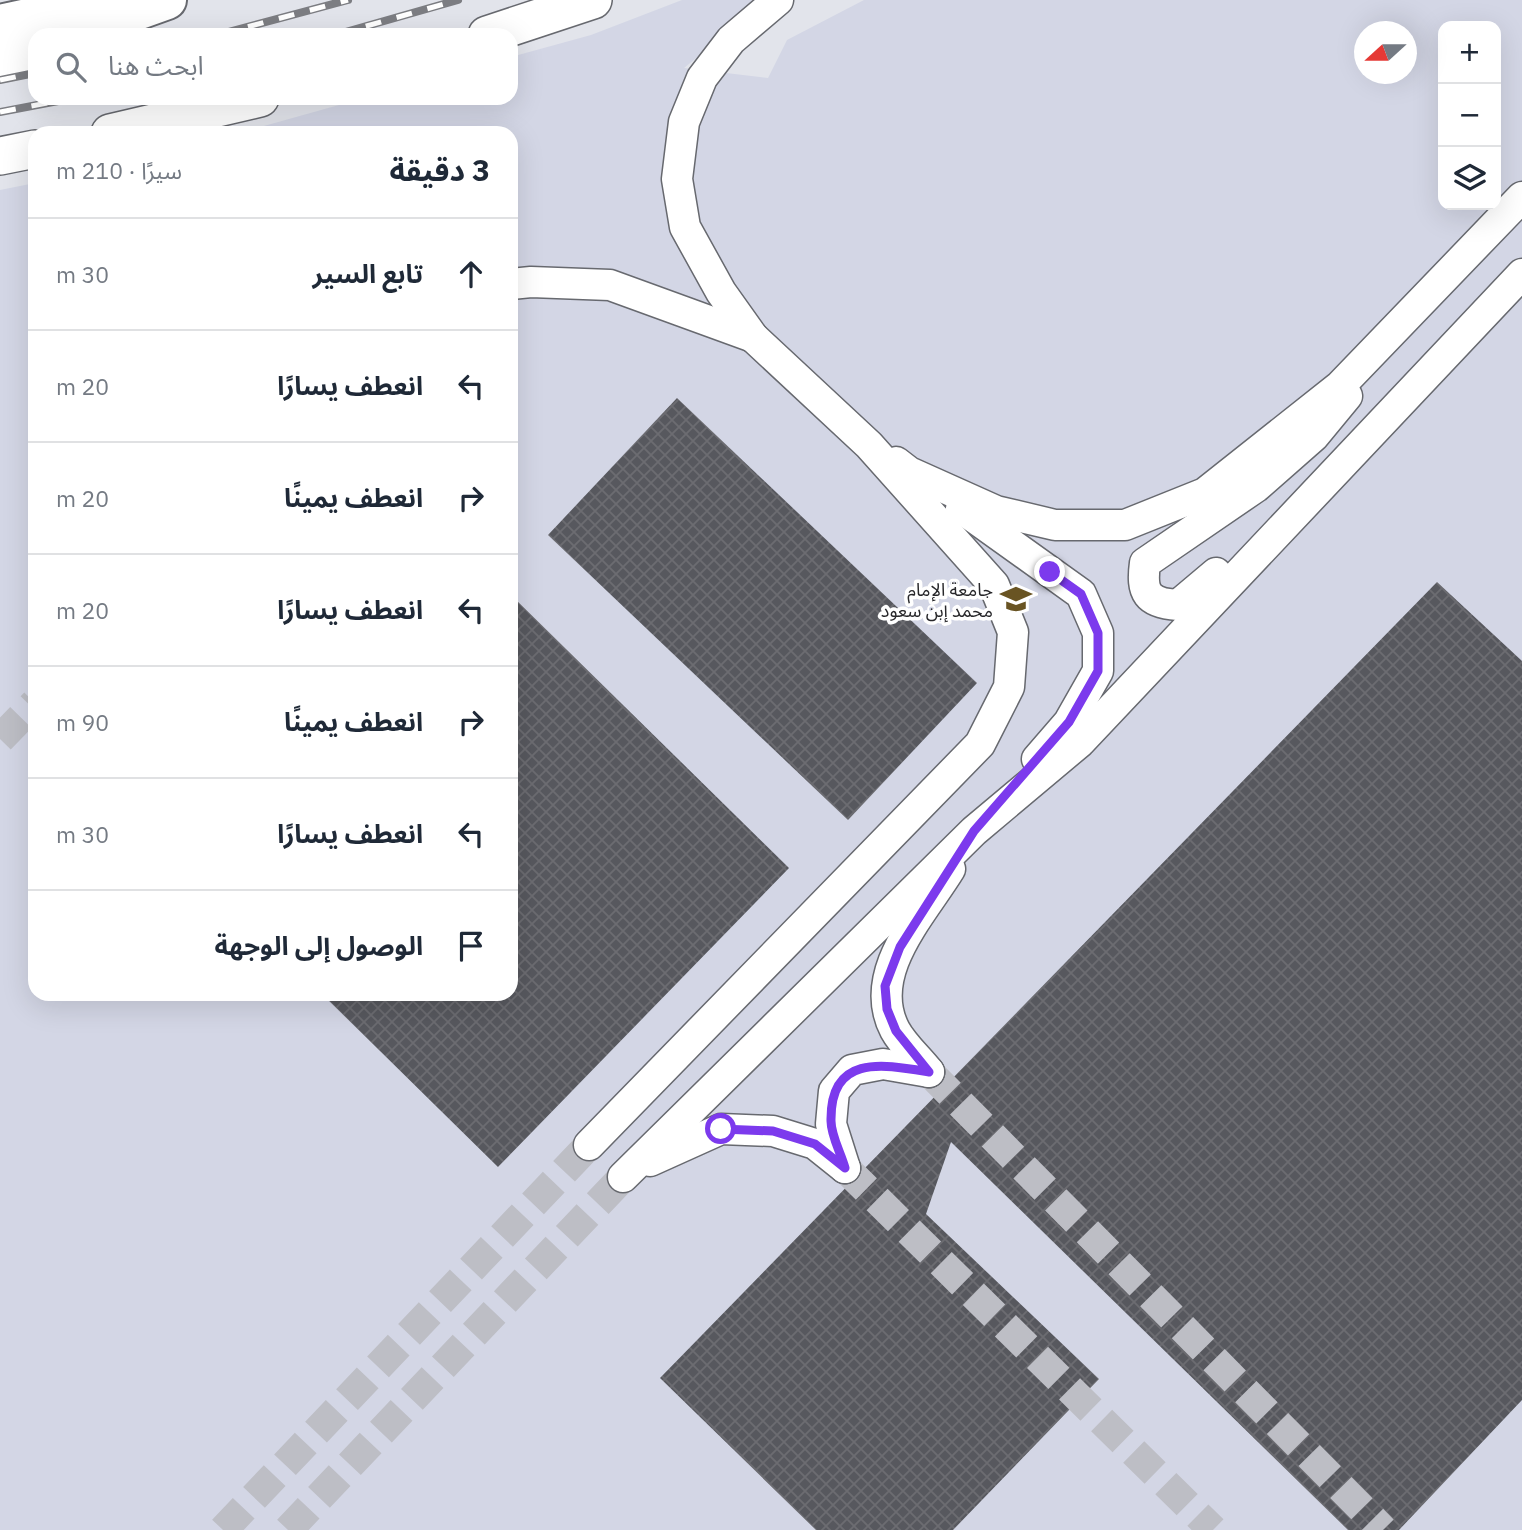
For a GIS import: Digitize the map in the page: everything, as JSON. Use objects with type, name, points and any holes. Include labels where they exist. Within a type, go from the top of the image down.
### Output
[{"type":"highway","points":[[0,24],[110,0]]},
{"type":"highway","points":[[90,28],[167,0]]},
{"type":"highway","points":[[0,61],[28,51]]},
{"type":"main road","points":[[507,28],[593,0]]},
{"type":"main road","points":[[140,126],[230,105]]},
{"type":"main road","points":[[0,156],[28,150]]},
{"type":"lane","points":[[589,1145],[980,744],[1009,687],[1013,632],[994,585],[869,444],[753,337],[721,292],[685,227],[677,179],[684,122],[702,78],[731,40],[778,0]]},
{"type":"lane","points":[[909,472],[996,511],[1055,525],[1125,525],[1205,493],[1340,386],[1522,197]]},
{"type":"lane","points":[[869,444],[1081,594],[1098,633],[1098,671],[1069,722],[974,831],[622,1177],[678,1146],[721,1129],[773,1131],[815,1144],[845,1168],[831,1124],[834,1091],[852,1070],[883,1064],[929,1072],[896,1031],[887,1009],[885,986],[900,947],[974,831],[1080,742],[1522,274]]},
{"type":"lane","points":[[518,283],[610,285],[753,337]]},
{"type":"lane","points":[[1417,385],[1195,594],[1178,605],[1159,604],[1149,596],[1142,584],[1145,563],[1256,487],[1314,436],[1430,295]]},
{"type":"shaded area","name":"جامعة الإمام محمد إبن سعود","points":[[682,0],[768,0],[684,68],[768,78],[787,40],[864,0],[1522,0],[1522,1530],[0,1530],[0,190],[28,184],[28,1001],[518,1001],[518,126],[264,126],[339,105],[518,105],[518,55],[591,35]]},
{"type":"building","points":[[677,398],[977,683],[848,820],[548,535]]},
{"type":"building","points":[[1437,582],[1522,661],[1522,1400],[1399,1530],[1348,1530],[951,1142],[926,1214],[1099,1379],[953,1530],[816,1530],[660,1378]]},
{"type":"building","points":[[518,602],[789,868],[498,1167],[329,1001],[518,1001]]},
{"type":"tunnel","points":[[0,739],[28,710]]},
{"type":"tunnel","points":[[929,1072],[1383,1530]]},
{"type":"tunnel","points":[[223,1530],[589,1145]]},
{"type":"tunnel","points":[[845,1168],[1213,1530]]},
{"type":"tunnel","points":[[288,1530],[623,1177]]},
{"type":"railway","points":[[243,28],[348,0]]},
{"type":"railway","points":[[360,28],[458,0]]},
{"type":"railway","points":[[0,80],[28,74]]},
{"type":"railway","points":[[0,112],[37,105]]},
{"type":"place","name":"جامعة الإمام محمد إبن سعود","points":[[1016,599]]},
{"type":"route","points":[[721,1129],[773,1131],[815,1144],[845,1168],[831,1124],[834,1091],[852,1070],[883,1064],[929,1072],[896,1031],[887,1009],[885,986],[900,947],[974,831],[1069,722],[1098,671],[1098,633],[1081,594],[1050,572]]}]
